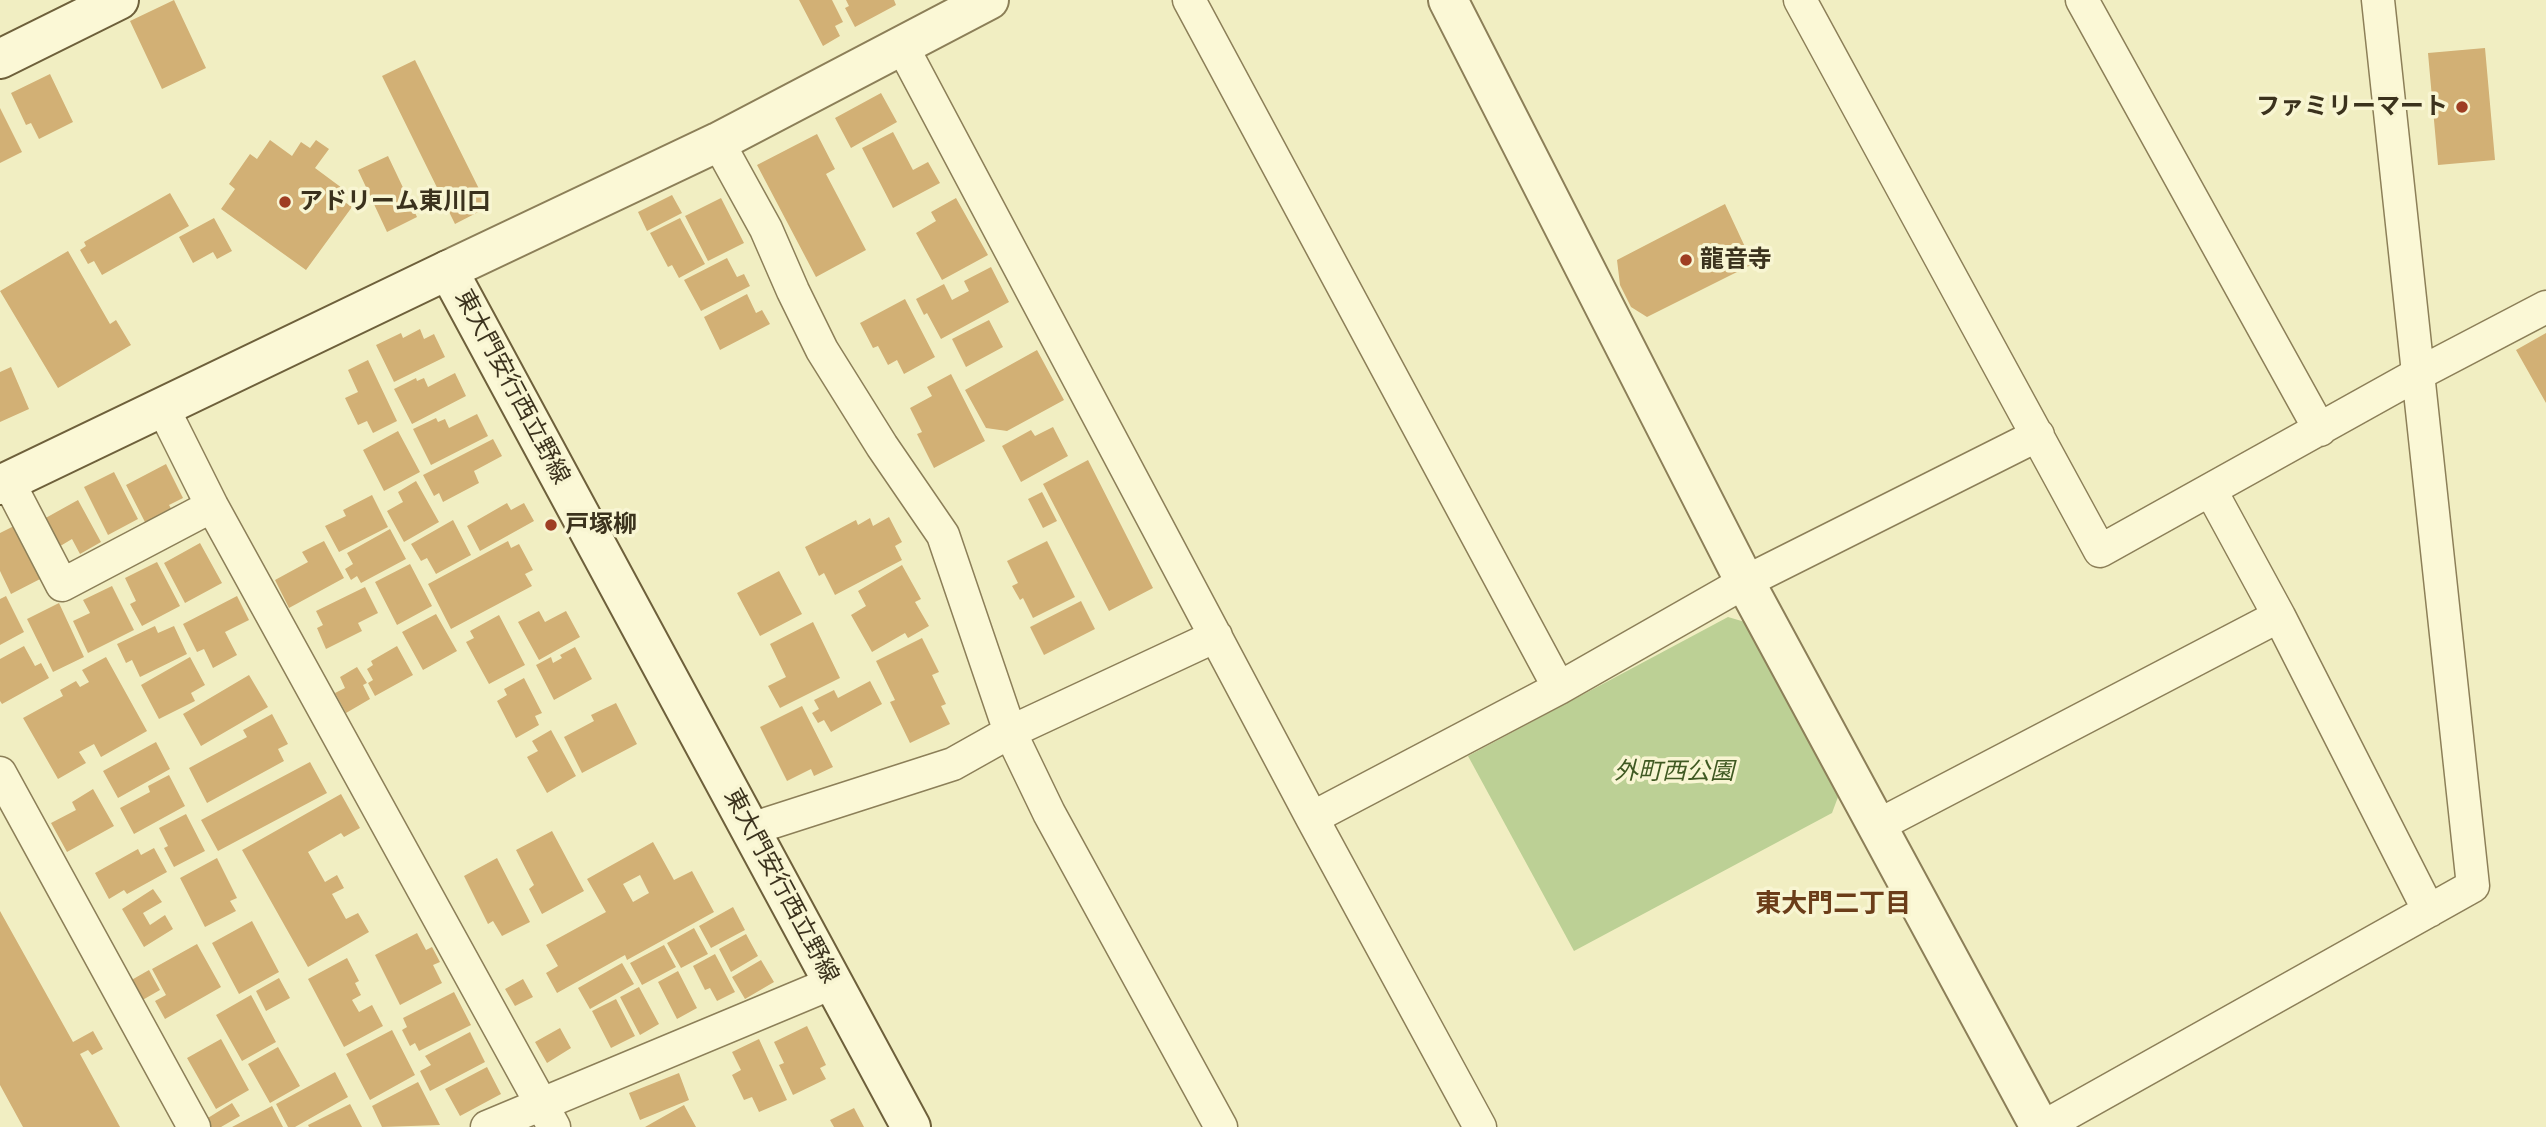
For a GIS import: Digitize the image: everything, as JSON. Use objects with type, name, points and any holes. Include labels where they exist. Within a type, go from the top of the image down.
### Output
[{"type":"street","points":[[0,59],[119,0]]},
{"type":"street","points":[[448,270],[718,142],[989,0]]},
{"type":"street","points":[[1189,0],[1559,688]]},
{"type":"street","points":[[1448,0],[1745,582],[2041,1127],[2473,886],[2378,0]]},
{"type":"street","points":[[1800,0],[2100,551],[2418,374],[2546,307]]},
{"type":"street","points":[[2082,0],[2320,430]]},
{"type":"street","points":[[902,46],[1312,818],[1480,1127]]},
{"type":"street","points":[[718,142],[766,229],[822,349],[882,446],[943,535],[1010,732],[1049,813],[1221,1127]]},
{"type":"street","name":"東大門安行西立野線","points":[[4,483],[448,270],[911,1127]]},
{"type":"street","points":[[163,408],[212,506],[547,1115]]},
{"type":"street","points":[[1312,818],[1559,688],[1745,582],[2038,435]]},
{"type":"street","points":[[4,483],[62,585],[212,506]]},
{"type":"street","points":[[2211,491],[2279,616],[2429,911]]},
{"type":"street","points":[[1877,826],[2279,616]]},
{"type":"street","points":[[751,829],[953,764],[1010,732],[1216,636]]},
{"type":"street","points":[[0,773],[194,1127]]},
{"type":"street","points":[[487,1127],[547,1115],[832,983]]},
{"type":"green space","name":"外町西公園","points":[[1728,617],[1745,622],[1838,797],[1832,813],[1574,951],[1468,756]]},
{"type":"building","points":[[174,0],[206,68],[162,89],[130,21]]},
{"type":"building","points":[[799,0],[832,0],[843,22],[835,26],[840,36],[823,46]]},
{"type":"building","points":[[846,0],[894,0],[896,5],[855,27],[845,8],[849,6]]},
{"type":"building","name":"ファミリーマート","points":[[2485,48],[2495,160],[2438,165],[2428,53]]},
{"type":"building","points":[[415,60],[488,207],[455,224],[382,76]]},
{"type":"building","points":[[50,74],[73,122],[39,139],[31,123],[26,125],[11,93]]},
{"type":"building","points":[[881,93],[897,122],[851,148],[835,118]]},
{"type":"building","points":[[0,108],[22,152],[0,163]]},
{"type":"building","points":[[893,132],[913,170],[928,162],[940,183],[893,208],[862,148]]},
{"type":"building","points":[[817,134],[835,169],[826,174],[866,250],[816,277],[757,165]]},
{"type":"building","name":"アドリーム東川口","points":[[270,140],[292,156],[301,142],[310,148],[316,140],[329,149],[315,168],[342,188],[336,196],[352,207],[306,270],[221,209],[235,189],[229,184],[250,154],[257,159]]},
{"type":"building","points":[[388,156],[417,217],[387,232],[358,170]]},
{"type":"building","points":[[170,193],[189,226],[102,275],[94,261],[88,264],[80,250],[86,246],[84,242]]},
{"type":"building","points":[[672,195],[682,213],[647,231],[638,212]]},
{"type":"building","points":[[721,198],[744,243],[708,261],[685,216]]},
{"type":"building","points":[[956,198],[988,255],[942,280],[916,233],[936,221],[931,212]]},
{"type":"building","points":[[1725,204],[1753,264],[1647,317],[1631,307],[1620,285],[1617,260]]},
{"type":"building","points":[[214,218],[232,251],[217,259],[213,252],[193,263],[179,237]]},
{"type":"building","points":[[680,218],[705,264],[679,278],[672,265],[668,267],[650,233]]},
{"type":"building","points":[[68,251],[110,324],[116,320],[131,345],[58,388],[0,291]]},
{"type":"building","points":[[727,258],[737,277],[744,274],[750,286],[701,311],[684,280]]},
{"type":"building","points":[[991,267],[1009,302],[941,339],[916,299],[944,284],[952,300],[969,291],[964,281]]},
{"type":"building","points":[[747,294],[756,313],[762,310],[770,324],[720,350],[704,317]]},
{"type":"building","points":[[905,299],[935,357],[904,374],[897,360],[888,365],[878,346],[873,348],[860,323]]},
{"type":"building","points":[[989,320],[1003,347],[966,367],[952,339]]},
{"type":"building","points":[[420,329],[424,339],[434,334],[445,357],[394,382],[376,345],[401,333],[403,338]]},
{"type":"building","points":[[2546,333],[2546,403],[2516,350]]},
{"type":"building","points":[[1037,350],[1064,400],[1007,431],[986,428],[965,390]]},
{"type":"building","points":[[368,360],[397,421],[373,433],[367,421],[358,425],[345,398],[358,392],[348,370]]},
{"type":"building","points":[[11,367],[29,409],[0,422],[0,372]]},
{"type":"building","points":[[455,373],[466,396],[412,424],[394,389],[416,378],[417,381],[424,378],[428,387]]},
{"type":"building","points":[[951,374],[985,441],[934,468],[917,434],[922,432],[910,408],[932,396],[927,387]]},
{"type":"building","points":[[477,414],[488,436],[431,465],[413,429],[436,418],[438,422],[445,419],[449,428]]},
{"type":"building","points":[[1053,427],[1068,456],[1021,482],[1002,446],[1031,430],[1035,436]]},
{"type":"building","points":[[398,431],[420,472],[384,491],[363,450]]},
{"type":"building","points":[[493,439],[502,456],[474,471],[479,483],[443,502],[439,493],[434,496],[423,475]]},
{"type":"building","points":[[1088,460],[1153,588],[1109,611],[1043,484]]},
{"type":"building","points":[[166,464],[183,498],[169,505],[173,512],[147,526],[126,485]]},
{"type":"building","points":[[114,472],[138,519],[108,535],[84,487]]},
{"type":"building","points":[[416,481],[439,522],[404,542],[387,511],[403,502],[398,492]]},
{"type":"building","points":[[1042,492],[1057,521],[1043,528],[1028,499]]},
{"type":"building","points":[[372,495],[388,527],[339,552],[325,526],[346,516],[343,510]]},
{"type":"building","points":[[78,500],[101,542],[80,554],[72,539],[57,548],[42,520]]},
{"type":"building","points":[[507,503],[511,510],[524,503],[534,521],[480,551],[467,526]]},
{"type":"building","points":[[889,517],[902,542],[895,546],[902,560],[835,595],[824,573],[819,576],[805,547],[856,520],[858,525],[870,518],[873,526]]},
{"type":"building","points":[[453,520],[471,555],[436,574],[427,558],[421,561],[411,544]]},
{"type":"building","points":[[18,524],[44,577],[11,594],[0,571],[0,533]]},
{"type":"building","points":[[390,529],[406,559],[361,583],[357,576],[351,580],[345,569],[353,564],[347,553]]},
{"type":"building","points":[[324,541],[344,578],[289,608],[275,580],[308,562],[302,552]]},
{"type":"building","points":[[508,541],[511,548],[519,544],[533,570],[525,574],[532,586],[451,629],[428,584]]},
{"type":"building","points":[[1047,541],[1075,597],[1033,618],[1023,598],[1020,600],[1012,586],[1018,583],[1007,561]]},
{"type":"building","points":[[200,543],[222,583],[185,603],[164,563]]},
{"type":"building","points":[[157,562],[180,606],[142,626],[130,604],[136,601],[125,578]]},
{"type":"building","points":[[410,564],[432,606],[397,625],[375,582]]},
{"type":"building","points":[[902,565],[921,599],[915,602],[929,626],[908,638],[905,633],[872,652],[851,615],[866,606],[858,591]]},
{"type":"building","points":[[779,571],[802,614],[760,636],[737,593]]},
{"type":"building","points":[[112,586],[134,630],[88,653],[73,621],[90,613],[83,600]]},
{"type":"building","points":[[365,587],[378,613],[358,623],[362,631],[326,649],[317,628],[323,625],[316,611]]},
{"type":"building","points":[[6,596],[24,632],[0,645],[0,599]]},
{"type":"building","points":[[237,596],[249,620],[225,632],[237,655],[213,668],[204,649],[197,652],[183,624]]},
{"type":"building","points":[[1081,601],[1095,629],[1044,655],[1030,627]]},
{"type":"building","points":[[59,603],[84,657],[53,672],[27,619]]},
{"type":"building","points":[[539,611],[545,622],[566,611],[580,637],[539,660],[518,622]]},
{"type":"building","points":[[436,614],[457,651],[423,670],[402,632]]},
{"type":"building","points":[[499,615],[525,665],[489,684],[466,642],[474,638],[470,631]]},
{"type":"building","points":[[813,622],[840,678],[780,708],[768,686],[786,677],[770,644]]},
{"type":"building","points":[[155,626],[158,633],[174,626],[187,654],[140,677],[132,660],[126,663],[117,644]]},
{"type":"building","points":[[922,638],[939,672],[932,675],[946,704],[941,706],[950,724],[910,743],[890,702],[895,700],[876,661]]},
{"type":"building","points":[[24,646],[35,666],[41,663],[49,678],[2,704],[0,659]]},
{"type":"building","points":[[397,646],[413,675],[375,696],[368,683],[373,680],[367,669],[373,665],[371,661]]},
{"type":"building","points":[[575,647],[592,679],[554,700],[536,665],[551,657],[553,663],[562,658],[560,655]]},
{"type":"building","points":[[106,657],[147,731],[101,757],[94,744],[79,752],[86,763],[58,779],[23,718],[63,696],[60,690],[76,681],[80,687],[89,682],[82,670]]},
{"type":"building","points":[[190,657],[205,685],[191,693],[195,701],[159,719],[141,685]]},
{"type":"building","points":[[357,667],[367,683],[363,685],[370,699],[346,713],[335,693],[345,688],[340,677]]},
{"type":"building","points":[[249,675],[268,707],[201,746],[183,714]]},
{"type":"building","points":[[524,678],[542,713],[535,716],[539,725],[516,738],[497,701],[507,695],[504,689]]},
{"type":"building","points":[[870,681],[882,704],[831,732],[824,720],[818,723],[812,713],[819,709],[814,700],[834,690],[838,698]]},
{"type":"building","points":[[616,703],[637,744],[582,773],[564,737],[594,721],[591,715]]},
{"type":"building","points":[[802,706],[833,767],[814,776],[811,769],[787,781],[760,727]]},
{"type":"building","points":[[272,714],[288,744],[278,749],[284,761],[207,803],[189,768],[247,737],[243,730]]},
{"type":"building","points":[[551,730],[576,776],[547,793],[527,757],[538,751],[532,741]]},
{"type":"building","points":[[156,742],[170,769],[118,798],[103,771]]},
{"type":"building","points":[[310,762],[327,793],[218,851],[201,820]]},
{"type":"building","points":[[169,775],[185,806],[134,834],[120,808],[150,792],[148,786]]},
{"type":"building","points":[[93,789],[114,826],[67,852],[51,823],[76,810],[72,802]]},
{"type":"building","points":[[341,794],[360,828],[344,837],[341,833],[308,852],[325,882],[337,875],[344,888],[332,894],[346,919],[358,913],[369,932],[308,967],[242,850]]},
{"type":"building","points":[[186,814],[205,851],[174,867],[164,848],[168,846],[159,828]]},
{"type":"building","points":[[552,831],[584,891],[542,914],[529,889],[534,885],[516,850]]},
{"type":"building","points":[[653,842],[674,880],[692,871],[714,912],[627,960],[625,955],[557,993],[546,973],[558,966],[546,945],[606,912],[587,879]],"holes":[[[640,875],[649,893],[633,902],[623,884]]]},
{"type":"building","points":[[154,848],[167,872],[127,894],[124,890],[109,899],[95,873],[138,849],[141,855]]},
{"type":"building","points":[[217,858],[237,898],[230,901],[236,911],[205,927],[180,878]]},
{"type":"building","points":[[497,858],[530,922],[502,936],[493,921],[488,924],[464,876]]},
{"type":"building","points":[[153,889],[162,902],[143,913],[150,925],[165,915],[173,929],[144,947],[122,909]]},
{"type":"building","points":[[733,907],[745,930],[711,948],[699,926]]},
{"type":"building","points":[[0,911],[73,1042],[93,1031],[103,1049],[92,1055],[88,1050],[80,1054],[120,1127],[23,1127],[0,1085]]},
{"type":"building","points":[[252,921],[279,972],[239,994],[212,943]]},
{"type":"building","points":[[694,928],[708,954],[681,968],[667,943]]},
{"type":"building","points":[[417,933],[426,950],[432,947],[440,962],[433,965],[442,983],[400,1005],[375,955]]},
{"type":"building","points":[[746,934],[758,956],[731,972],[719,949]]},
{"type":"building","points":[[197,944],[221,987],[165,1019],[155,1001],[166,995],[152,969]]},
{"type":"building","points":[[664,945],[676,967],[642,985],[630,963]]},
{"type":"building","points":[[715,954],[735,992],[717,1001],[710,988],[705,990],[693,966]]},
{"type":"building","points":[[347,958],[359,981],[355,983],[361,995],[352,1000],[359,1012],[372,1005],[383,1026],[344,1047],[308,979]]},
{"type":"building","points":[[761,960],[774,982],[745,999],[732,977]]},
{"type":"building","points":[[622,963],[634,984],[590,1009],[578,988]]},
{"type":"building","points":[[149,970],[160,990],[139,1002],[128,982]]},
{"type":"building","points":[[678,971],[697,1008],[677,1019],[658,982]]},
{"type":"building","points":[[279,978],[290,998],[266,1011],[256,991]]},
{"type":"building","points":[[523,979],[533,997],[515,1006],[505,989]]},
{"type":"building","points":[[639,987],[659,1024],[640,1035],[620,997]]},
{"type":"building","points":[[454,992],[471,1025],[419,1051],[415,1043],[410,1046],[402,1030],[407,1027],[403,1018]]},
{"type":"building","points":[[251,995],[276,1042],[242,1061],[216,1015]]},
{"type":"building","points":[[616,999],[635,1036],[611,1048],[592,1011]]},
{"type":"building","points":[[807,1026],[826,1065],[820,1068],[826,1079],[793,1095],[779,1065],[784,1063],[774,1042]]},
{"type":"building","points":[[560,1028],[571,1048],[547,1063],[535,1042]]},
{"type":"building","points":[[392,1030],[415,1075],[370,1100],[346,1054]]},
{"type":"building","points":[[470,1032],[485,1062],[430,1091],[420,1071],[431,1065],[425,1056]]},
{"type":"building","points":[[221,1039],[249,1090],[216,1109],[187,1058]]},
{"type":"building","points":[[759,1039],[787,1100],[759,1112],[752,1097],[744,1100],[732,1075],[741,1070],[732,1052]]},
{"type":"building","points":[[278,1047],[300,1086],[270,1103],[248,1064]]},
{"type":"building","points":[[487,1067],[501,1094],[460,1116],[445,1089]]},
{"type":"building","points":[[335,1072],[348,1097],[295,1127],[288,1127],[276,1104]]},
{"type":"building","points":[[679,1073],[689,1100],[640,1120],[629,1093]]},
{"type":"building","points":[[418,1082],[440,1125],[382,1127],[372,1106]]},
{"type":"building","points":[[232,1103],[240,1116],[221,1127],[207,1127],[203,1121]]},
{"type":"building","points":[[350,1104],[362,1127],[309,1127],[308,1125]]},
{"type":"building","points":[[684,1105],[696,1127],[645,1127]]},
{"type":"building","points":[[272,1106],[283,1127],[232,1127]]},
{"type":"building","points":[[854,1108],[864,1127],[834,1127],[830,1120]]},
{"type":"place","name":"ファミリーマート","points":[[2462,107]]},
{"type":"place","name":"アドリーム東川口","points":[[285,202]]},
{"type":"place","name":"龍音寺","points":[[1686,260]]},
{"type":"place","name":"戸塚柳","points":[[551,525]]},
{"type":"district","name":"東大門二丁目","points":[[1833,905]]}]
